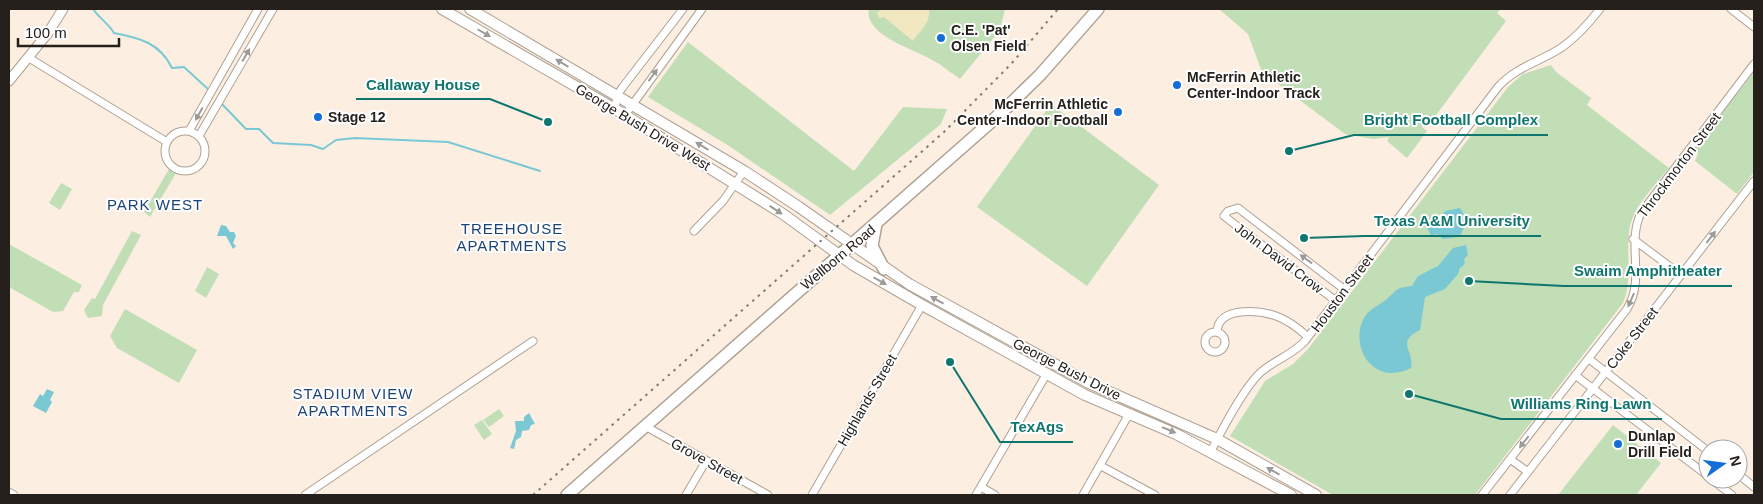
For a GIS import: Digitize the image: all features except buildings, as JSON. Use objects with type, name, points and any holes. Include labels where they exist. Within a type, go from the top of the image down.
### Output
[{"type":"main road","name":"George Bush Drive West","points":[[442,9],[625,115],[783,214],[839,255]]},
{"type":"main road","name":"George Bush Drive West","points":[[470,9],[744,171],[851,244]]},
{"type":"main road","name":"Wellborn Road","points":[[567,495],[1001,113],[1040,75],[1098,9]]},
{"type":"main road","points":[[876,224],[872,246],[884,269]]},
{"type":"main road","name":"George Bush Drive","points":[[851,244],[884,269],[986,328],[1111,394],[1182,422],[1316,495]]},
{"type":"main road","name":"George Bush Drive","points":[[839,255],[922,306],[1046,375],[1211,451],[1291,495]]},
{"type":"main road","points":[[1046,375],[1052,371],[1103,397],[1111,394]]},
{"type":"street","points":[[9,81],[29,58],[63,9]]},
{"type":"street","points":[[190,131],[258,9]]},
{"type":"street","points":[[199,136],[273,9]]},
{"type":"street","points":[[615,109],[617,96],[683,9]]},
{"type":"street","points":[[625,115],[702,9]]},
{"type":"street","name":"Houston Street","points":[[1211,451],[1255,378],[1267,368],[1291,354],[1308,337],[1502,82],[1516,70],[1566,44],[1584,29],[1600,9]]},
{"type":"street","points":[[1731,9],[1754,27]]},
{"type":"street","points":[[29,58],[167,142]]},
{"type":"street","name":"Throckmorton Street","points":[[1482,495],[1624,312],[1633,297],[1636,279],[1633,239],[1636,223],[1643,209],[1754,64]]},
{"type":"street","points":[[190,131],[199,136],[204,143],[204,159],[200,165],[189,171],[175,168],[170,164],[165,152],[167,142],[176,133],[190,131]]},
{"type":"street","points":[[694,230],[708,218],[744,171]]},
{"type":"street","name":"Coke Street","points":[[1510,495],[1754,181]]},
{"type":"street","name":"John David Crow","points":[[1336,301],[1224,216],[1228,211],[1238,208],[1344,290]]},
{"type":"street","points":[[1633,239],[1681,275]]},
{"type":"street","name":"Highlands Street","points":[[812,495],[922,306]]},
{"type":"street","points":[[1217,332],[1220,321],[1226,316],[1254,312],[1281,318],[1308,337]]},
{"type":"street","points":[[305,495],[533,341]]},
{"type":"street","points":[[1589,359],[1698,442]]},
{"type":"street","points":[[976,495],[1046,375]]},
{"type":"street","points":[[1575,376],[1698,468]]},
{"type":"street","points":[[1083,495],[1129,414]]},
{"type":"street","name":"Grove Street","points":[[645,426],[768,495]]},
{"type":"street","points":[[1510,459],[1528,472]]},
{"type":"street","points":[[686,495],[706,461]]},
{"type":"street","points":[[1101,466],[1155,495]]},
{"type":"street","points":[[981,487],[995,495]]},
{"type":"street","points":[[9,492],[14,495]]},
{"type":"green space","name":"C.E. 'Pat' Olsen Field","points":[[869,9],[1005,9],[1000,30],[960,79],[941,65],[882,34],[869,19]]},
{"type":"green space","points":[[1219,9],[1501,9],[1497,13],[1506,21],[1428,126],[1424,124],[1422,127],[1427,131],[1407,158],[1387,141],[1389,137],[1373,139],[1345,134],[1262,72],[1248,34]]},
{"type":"green space","points":[[688,42],[854,171],[903,107],[947,109],[941,124],[830,215],[726,144],[648,97]]},
{"type":"green space","points":[[1551,65],[1556,72],[1591,98],[1587,105],[1669,168],[1644,198],[1634,215],[1628,242],[1628,286],[1623,303],[1475,495],[1333,495],[1230,436],[1265,381],[1293,364],[1308,349],[1508,87],[1523,74]]},
{"type":"green space","points":[[1754,72],[1754,172],[1737,194],[1695,161],[1698,154],[1694,150]]},
{"type":"green space","points":[[1051,104],[1159,185],[1087,286],[977,207]]},
{"type":"green space","points":[[169,169],[176,173],[150,217],[144,212]]},
{"type":"green space","points":[[61,183],[72,189],[60,210],[49,203]]},
{"type":"green space","points":[[132,231],[141,235],[103,305],[102,316],[88,318],[84,310],[92,298],[95,299]]},
{"type":"green space","points":[[9,244],[82,285],[79,292],[74,292],[63,311],[53,312],[9,287]]},
{"type":"green space","points":[[207,267],[219,274],[206,298],[195,291]]},
{"type":"green space","points":[[125,309],[197,350],[179,383],[117,348],[110,336]]},
{"type":"green space","points":[[499,409],[504,416],[489,427],[483,420]]},
{"type":"green space","points":[[482,420],[492,434],[484,440],[474,425]]},
{"type":"green space","name":"Dunlap Drill Field","points":[[1613,425],[1661,463],[1636,495],[1558,495]]},
{"type":"sand","points":[[884,9],[929,9],[929,14],[924,27],[913,41],[884,17],[879,18],[877,12]]},
{"type":"water","points":[[1460,208],[1468,221],[1459,237],[1443,239],[1436,234],[1431,236],[1426,225],[1441,218],[1445,211]]},
{"type":"water","points":[[221,225],[226,226],[236,236],[233,243],[236,246],[233,249],[226,236],[217,236]]},
{"type":"water","points":[[1466,245],[1468,255],[1464,259],[1465,264],[1460,268],[1458,274],[1445,289],[1425,297],[1420,330],[1413,334],[1407,343],[1412,362],[1411,368],[1397,373],[1384,372],[1374,367],[1366,359],[1361,349],[1359,337],[1366,315],[1398,289],[1412,286],[1418,276],[1438,266],[1453,248]]},
{"type":"water","points":[[47,389],[54,392],[50,400],[52,402],[46,413],[33,406],[40,394],[43,396]]},
{"type":"water","points":[[529,413],[535,424],[531,425],[529,430],[522,431],[521,437],[516,440],[514,449],[510,448],[516,431],[515,421],[524,421],[524,417]]},
{"type":"waterway","points":[[93,9],[114,33],[141,40],[155,47],[162,53],[172,68],[184,67],[209,90]]},
{"type":"waterway","points":[[221,103],[246,129],[259,129],[273,143],[311,145],[323,149],[336,140],[355,138],[448,142],[540,171]]},
{"type":"railway","points":[[533,495],[944,132],[1012,63],[1058,9]]},
{"type":"place","name":"C.E. 'Pat' Olsen Field","points":[[941,38]]},
{"type":"place","name":"McFerrin Athletic Center-Indoor Track","points":[[1177,85]]},
{"type":"place","name":"McFerrin Athletic Center-Indoor Football","points":[[1118,112]]},
{"type":"place","name":"Stage 12","points":[[318,117]]},
{"type":"place","name":"Callaway House","points":[[548,122]]},
{"type":"place","name":"Bright Football Complex","points":[[1289,151]]},
{"type":"place","name":"Texas A&M University","points":[[1304,238]]},
{"type":"place","name":"Swaim Amphitheater","points":[[1469,281]]},
{"type":"place","name":"TexAgs","points":[[950,362]]},
{"type":"place","name":"Williams Ring Lawn","points":[[1409,394]]},
{"type":"place","name":"Dunlap Drill Field","points":[[1618,444]]},
{"type":"district","name":"PARK WEST","points":[[155,204]]},
{"type":"district","name":"TREEHOUSE APARTMENTS","points":[[512,236]]},
{"type":"district","name":"STADIUM VIEW APARTMENTS","points":[[353,402]]}]
